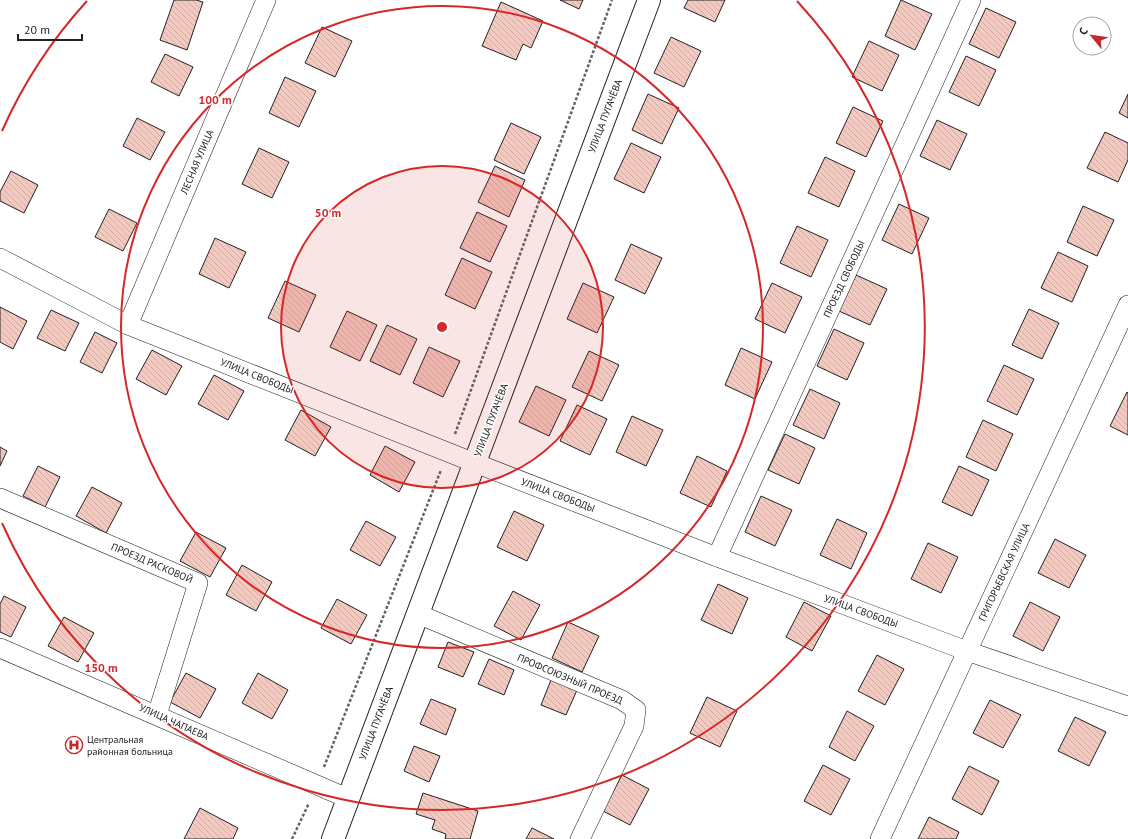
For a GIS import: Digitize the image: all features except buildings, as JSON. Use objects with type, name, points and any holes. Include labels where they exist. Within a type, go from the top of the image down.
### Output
[{"type":"main road","name":"УЛИЦА ПУГАЧЁВА","points":[[333,839],[347,798],[418,614],[649,0]]},
{"type":"street","name":"ЛЕСНАЯ УЛИЦА","points":[[128,325],[266,0]]},
{"type":"street","name":"ПРОЕЗД СВОБОДЫ","points":[[717,557],[971,0]]},
{"type":"street","name":"УЛИЦА СВОБОДЫ","points":[[0,258],[128,325],[475,463],[717,557],[967,651],[1128,706]]},
{"type":"street","name":"ГРИГОРЬЕВСКАЯ УЛИЦА","points":[[880,839],[1128,305]]},
{"type":"street","name":"ПРОЕЗД РАСКОВОЙ","points":[[0,498],[198,583],[157,715]]},
{"type":"street","name":"ПРОФСОЮЗНЫЙ ПРОЕЗД","points":[[418,614],[622,700],[636,710],[634,726],[580,839]]},
{"type":"street","name":"УЛИЦА ЧАПАЕВА","points":[[0,648],[347,798]]},
{"type":"path","points":[[292,839],[317,785],[448,452],[612,0]]},
{"type":"place","name":"Центральная районная больница","points":[[74,745]]}]
